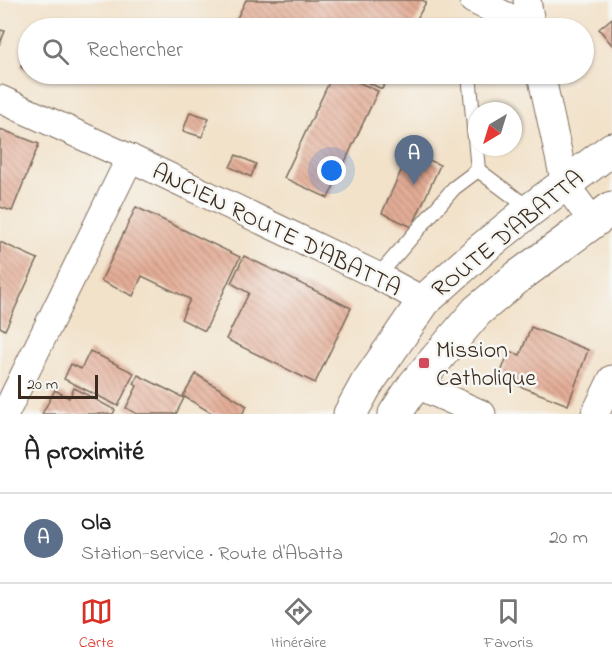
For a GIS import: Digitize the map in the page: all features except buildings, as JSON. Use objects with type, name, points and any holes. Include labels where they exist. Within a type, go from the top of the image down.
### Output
[{"type":"street","points":[[473,0],[511,18]]},
{"type":"street","points":[[527,0],[530,18]]},
{"type":"street","points":[[544,84],[565,184],[602,215]]},
{"type":"street","name":"ANCIEN ROUTE D'ABATTA","points":[[0,99],[378,276],[424,301]]},
{"type":"street","name":"ROUTE D'ABATTA","points":[[350,414],[366,386],[424,301],[530,210],[612,149]]},
{"type":"street","points":[[5,414],[130,158]]},
{"type":"street","name":"ROUTE D'ABATTA","points":[[398,413],[415,384],[477,311],[519,276],[602,215]]},
{"type":"street","points":[[595,414],[612,379]]},
{"type":"street","points":[[415,384],[482,414]]},
{"type":"lane","points":[[470,84],[478,170],[530,210]]},
{"type":"lane","points":[[378,276],[454,188],[478,170]]},
{"type":"place","name":"Ola","points":[[414,185]]},
{"type":"place","name":"Mission Catholique","points":[[424,363]]}]
